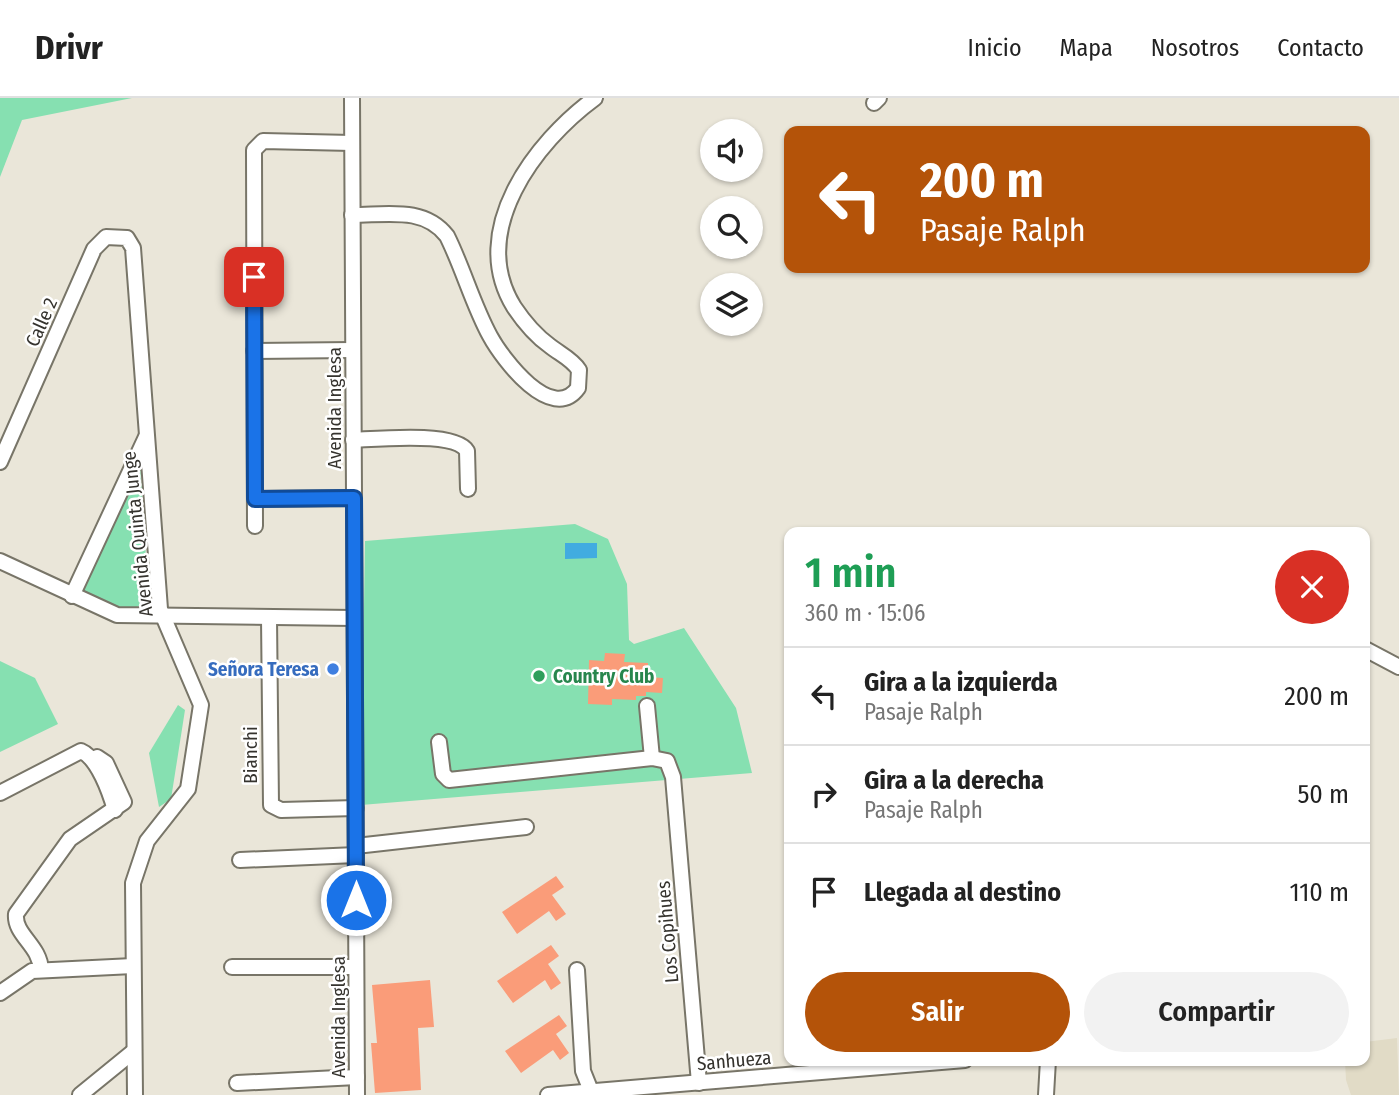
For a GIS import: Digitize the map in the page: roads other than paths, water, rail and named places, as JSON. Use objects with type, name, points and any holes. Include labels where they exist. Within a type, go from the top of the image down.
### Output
[{"type":"street","name":"Avenida Inglesa","points":[[352,98],[357,1095]]},
{"type":"street","points":[[352,215],[414,215],[437,225],[451,243],[496,346],[540,393],[557,401],[566,400],[578,388],[579,370],[540,337],[514,306],[503,279],[500,235],[508,204],[527,168],[558,130],[595,98]]},
{"type":"street","points":[[255,526],[255,147],[263,141],[352,143]]},
{"type":"street","name":"Calle 2","points":[[0,462],[97,244],[106,237],[123,236],[132,245],[134,253]]},
{"type":"street","name":"Avenida Quinta Junge","points":[[134,253],[158,591],[162,618],[199,695],[200,711],[188,789],[153,831],[135,872],[132,894],[135,1095]]},
{"type":"street","points":[[254,351],[353,350]]},
{"type":"street","points":[[72,596],[147,436]]},
{"type":"street","points":[[353,440],[419,438],[459,442],[467,451],[468,489]]},
{"type":"street","points":[[255,499],[354,498]]},
{"type":"street","points":[[0,561],[117,615],[162,618],[354,618]]},
{"type":"street","name":"Bianchi","points":[[269,618],[271,805],[281,810],[356,808]]},
{"type":"street","points":[[1370,652],[1399,667]]},
{"type":"street","points":[[439,742],[443,774],[449,780],[652,758],[647,706]]},
{"type":"street","points":[[0,793],[81,751],[89,756],[111,795],[115,810]]},
{"type":"street","points":[[41,970],[38,952],[16,923],[17,909],[70,839],[122,805],[123,795],[106,763],[97,757]]},
{"type":"street","name":"Los Copihues","points":[[652,758],[667,761],[673,777],[699,1083]]},
{"type":"street","points":[[240,860],[356,850],[526,827]]},
{"type":"street","points":[[0,993],[27,972],[133,966]]},
{"type":"street","points":[[232,967],[356,967]]},
{"type":"street","points":[[577,970],[583,1072],[591,1091]]},
{"type":"street","points":[[590,1039],[591,1091]]},
{"type":"street","points":[[80,1095],[134,1051]]},
{"type":"street","name":"Sanhueza","points":[[548,1095],[699,1083],[837,1066]]},
{"type":"street","points":[[1046,1095],[1048,1066]]},
{"type":"street","points":[[237,1083],[357,1077]]},
{"type":"water","points":[[565,543],[597,543],[597,558],[565,559]]},
{"type":"place","name":"Señora Teresa","points":[[333,669]]},
{"type":"place","name":"Country Club","points":[[539,676]]}]
